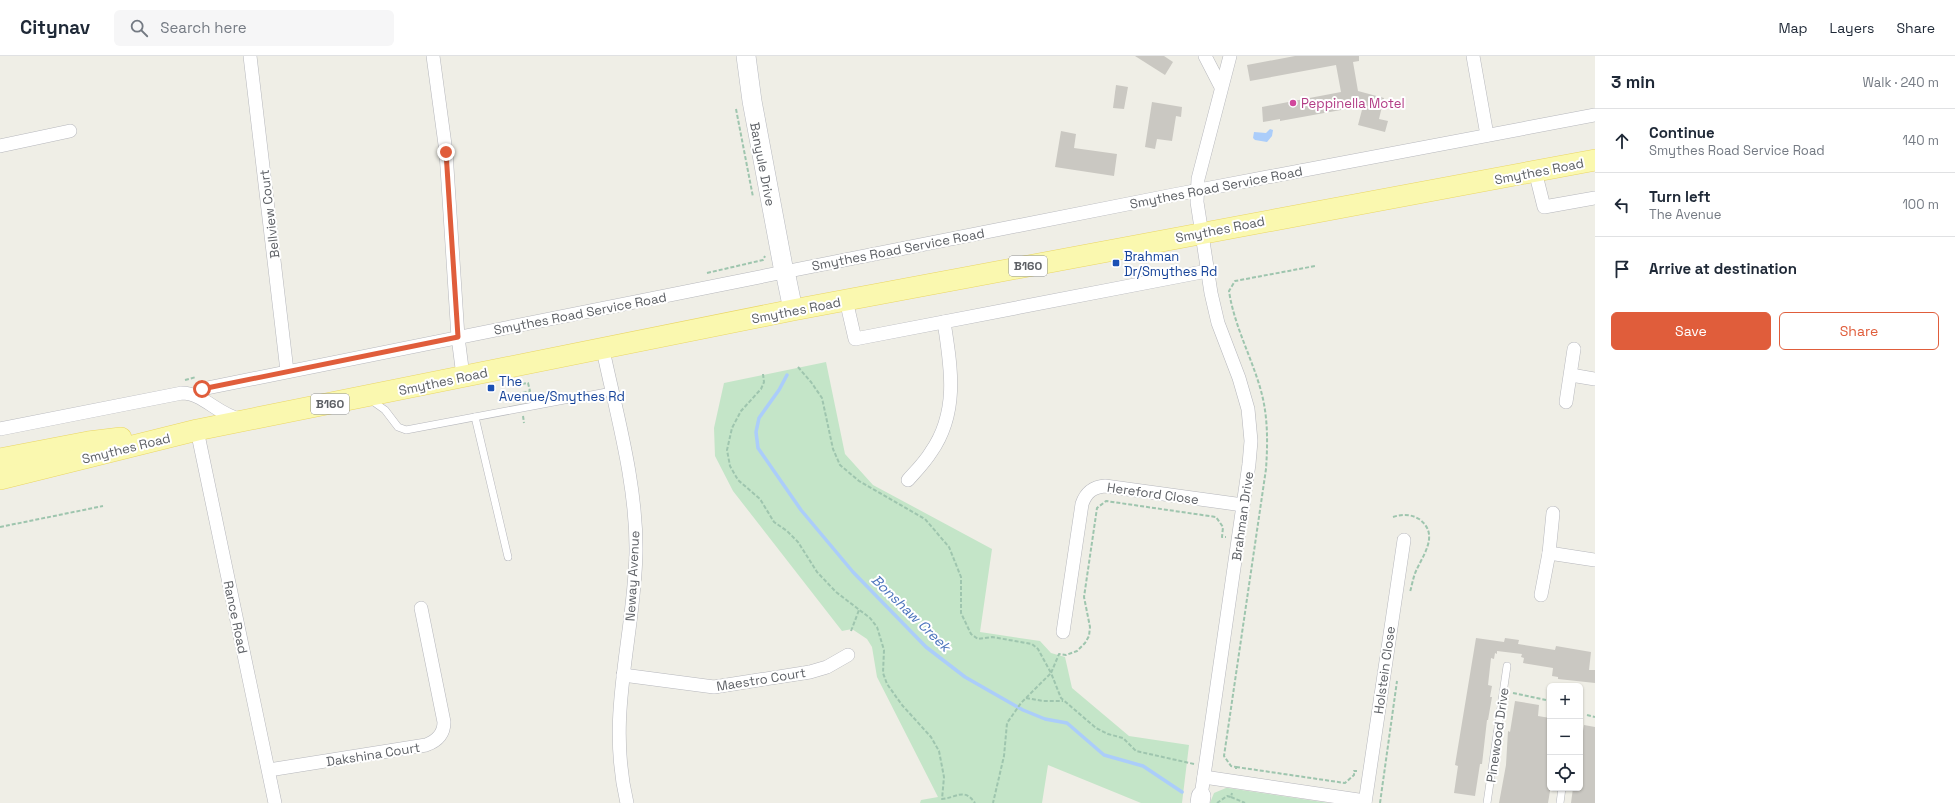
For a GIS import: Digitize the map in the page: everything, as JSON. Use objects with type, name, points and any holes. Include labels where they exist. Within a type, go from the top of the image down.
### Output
[{"type":"main road","name":"Smythes Road","points":[[0,478],[197,430],[463,376],[603,350],[793,310],[1595,160]]},
{"type":"main road","name":"B160","points":[[0,459],[88,442],[197,430]]},
{"type":"street","name":"Bellview Court","points":[[250,56],[287,371]]},
{"type":"street","points":[[433,56],[448,172],[458,337],[463,376]]},
{"type":"street","name":"Banyule Drive","points":[[746,56],[753,108],[784,271],[793,310]]},
{"type":"street","points":[[1206,56],[1221,87]]},
{"type":"street","name":"Brahman Drive","points":[[1201,800],[1251,441],[1248,409],[1239,378],[1218,323],[1207,271],[1197,191],[1221,87],[1230,56]]},
{"type":"street","points":[[1473,56],[1488,135]]},
{"type":"street","name":"Smythes Road Service Road","points":[[201,383],[287,371],[784,271],[1595,115]]},
{"type":"street","points":[[0,146],[70,131]]},
{"type":"street","points":[[1535,171],[1544,207],[1595,198]]},
{"type":"street","points":[[846,300],[855,339],[1207,271]]},
{"type":"street","points":[[908,480],[936,446],[948,411],[951,395],[952,375],[944,322]]},
{"type":"street","points":[[1566,402],[1574,348]]},
{"type":"street","name":"Neway Avenue","points":[[603,350],[631,488],[635,537],[633,593],[623,675],[618,736],[621,772],[627,803]]},
{"type":"street","points":[[1571,375],[1595,379]]},
{"type":"street","points":[[0,429],[182,393],[198,397],[215,409],[231,417],[250,420]]},
{"type":"street","name":"Rance Road","points":[[197,430],[275,803]]},
{"type":"street","name":"Hereford Close","points":[[1064,632],[1082,504],[1085,496],[1092,490],[1105,486],[1243,505]]},
{"type":"street","points":[[1541,595],[1549,554],[1553,513]]},
{"type":"street","name":"Holstein Close","points":[[1205,771],[1234,781],[1365,802],[1404,540]]},
{"type":"street","points":[[1549,554],[1595,560]]},
{"type":"street","name":"Dakshina Court","points":[[269,770],[426,745],[438,738],[444,729],[444,722],[422,608]]},
{"type":"street","name":"Maestro Court","points":[[623,675],[714,688],[810,672],[831,665],[848,656]]},
{"type":"lane","points":[[365,397],[381,406],[398,427],[404,430],[612,391]]},
{"type":"lane","points":[[475,417],[508,557]]},
{"type":"lane","name":"Pinewood Drive","points":[[1488,803],[1507,666]]},
{"type":"lane","points":[[1560,803],[1562,791]]},
{"type":"path","points":[[1235,281],[1315,266]]},
{"type":"path","points":[[798,367],[812,382],[822,398],[833,450],[840,464],[859,481],[921,516],[946,542],[954,557],[961,577],[961,612],[971,634],[978,639],[992,637],[1032,644],[1039,651],[1051,673],[1058,693],[1063,701],[1074,708],[1096,728],[1127,740],[1136,751],[1205,771]]},
{"type":"path","points":[[763,374],[764,382],[761,389],[741,411],[732,428],[727,450],[730,466],[738,480],[760,499],[774,522],[787,531],[798,542],[817,572],[836,592],[870,618],[880,632],[884,650],[883,675],[887,684],[902,705],[931,737],[936,746],[944,771],[942,799],[964,794],[971,797],[975,803]]},
{"type":"path","points":[[185,380],[201,383]]},
{"type":"path","points":[[993,803],[1004,756],[1006,727],[1014,711],[1037,685],[1051,673],[1059,654],[1066,655],[1077,651],[1086,643],[1089,636],[1090,627],[1084,597],[1097,508],[1106,501],[1216,517],[1223,527],[1222,537],[1255,541]]},
{"type":"path","points":[[0,527],[103,506]]},
{"type":"path","points":[[1260,508],[1224,756],[1231,766],[1344,783],[1354,775],[1354,771],[1384,776]]},
{"type":"path","points":[[1392,517],[1407,514],[1416,517],[1424,524],[1428,532],[1430,541],[1428,550],[1415,573],[1410,594]]},
{"type":"path","points":[[851,631],[859,610]]},
{"type":"path","points":[[1380,803],[1398,677]]},
{"type":"path","points":[[1504,691],[1546,700]]},
{"type":"path","points":[[1026,698],[1043,701],[1063,701]]},
{"type":"path","points":[[1587,715],[1595,716]]},
{"type":"path","points":[[1234,781],[1236,767]]},
{"type":"path","points":[[1231,797],[1245,803]]},
{"type":"green space","points":[[826,362],[845,454],[873,485],[992,549],[980,632],[1040,641],[1051,653],[1065,657],[1072,688],[1129,736],[1189,745],[1182,803],[1141,803],[1048,765],[1042,803],[920,803],[921,800],[938,797],[877,677],[872,647],[867,639],[852,629],[842,631],[733,491],[715,456],[714,428],[724,383]]},
{"type":"green space","points":[[1226,788],[1329,803],[1210,803],[1214,793]]},
{"type":"water","points":[[1270,129],[1273,130],[1272,136],[1267,142],[1255,140],[1253,138],[1254,132],[1266,133]]},
{"type":"building","points":[[1135,56],[1164,56],[1173,62],[1165,75]]},
{"type":"building","points":[[1295,56],[1359,56],[1359,61],[1353,62],[1358,91],[1384,98],[1379,119],[1388,121],[1385,132],[1358,125],[1363,106],[1280,121],[1280,119],[1263,122],[1262,107],[1341,92],[1336,65],[1250,81],[1247,65]]},
{"type":"building","points":[[1116,85],[1128,87],[1124,109],[1113,108]]},
{"type":"building","points":[[1152,102],[1182,107],[1181,117],[1176,116],[1172,141],[1157,139],[1155,149],[1145,147]]},
{"type":"building","points":[[1061,131],[1076,134],[1074,148],[1117,154],[1114,176],[1055,167]]},
{"type":"building","points":[[1476,638],[1504,642],[1505,638],[1519,640],[1518,644],[1555,650],[1556,646],[1591,652],[1589,670],[1595,670],[1595,683],[1558,679],[1558,677],[1552,676],[1553,668],[1523,663],[1524,658],[1521,657],[1522,654],[1497,651],[1494,659],[1491,658],[1488,685],[1492,686],[1490,697],[1492,697],[1487,720],[1482,764],[1480,764],[1475,796],[1454,793],[1458,766],[1455,765]]},
{"type":"building","points":[[1515,701],[1539,705],[1538,716],[1547,718],[1547,791],[1550,791],[1548,803],[1499,803],[1506,765],[1508,731],[1510,732]]},
{"type":"building","points":[[1584,725],[1595,727],[1595,803],[1571,803],[1573,791],[1583,791]]},
{"type":"waterway","name":"Bonshaw Creek","points":[[787,375],[779,390],[759,418],[756,432],[758,448],[801,510],[853,572],[926,647],[965,677],[1023,710],[1045,719],[1067,723],[1104,755],[1143,766],[1182,792]]},
{"type":"place","name":"Peppinella Motel","points":[[1293,103]]},
{"type":"place","name":"Brahman Dr/Smythes Rd","points":[[1116,263]]},
{"type":"place","name":"The Avenue/Smythes Rd","points":[[491,388]]},
{"type":"route","points":[[202,389],[458,337],[446,152]]}]
